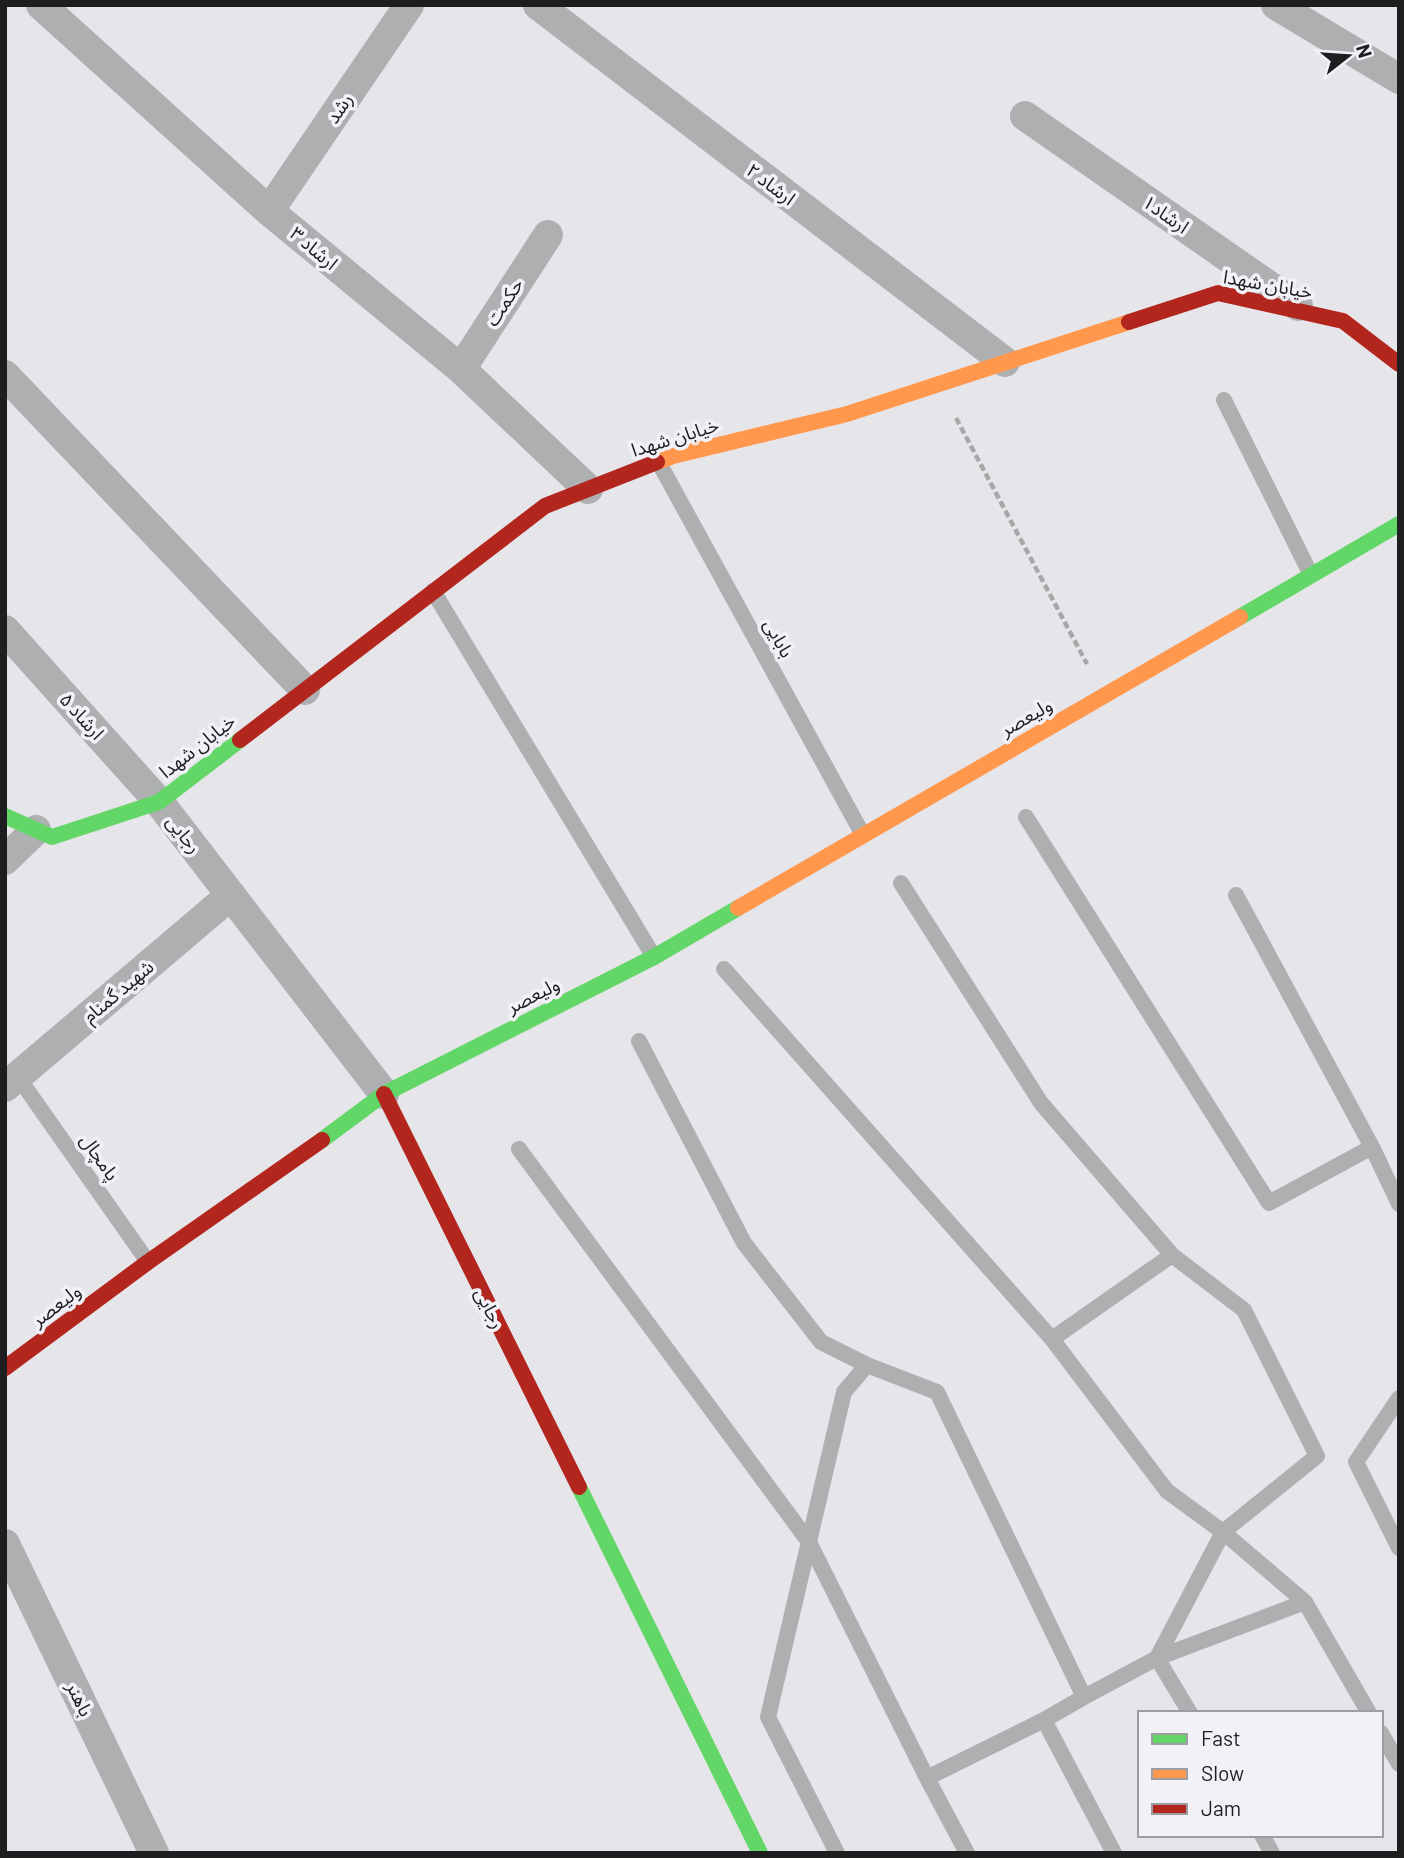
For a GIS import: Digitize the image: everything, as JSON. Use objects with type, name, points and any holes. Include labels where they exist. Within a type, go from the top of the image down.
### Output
[{"type":"street","name":"ارشاد ۳","points":[[41,5],[269,211],[461,369],[588,489]]},
{"type":"street","name":"رشد","points":[[269,211],[409,5]]},
{"type":"street","name":"ارشاد ۲","points":[[538,5],[1005,362]]},
{"type":"street","points":[[1276,5],[1399,79]]},
{"type":"street","name":"ارشاد۱","points":[[1025,116],[1307,312]]},
{"type":"street","name":"حکمت","points":[[461,369],[548,235]]},
{"type":"street","name":"خیابان شهدا","points":[[36,830],[52,837],[159,802],[545,506],[658,461],[847,414],[1218,293],[1343,321],[1399,364]]},
{"type":"street","points":[[5,375],[305,690]]},
{"type":"street","name":"ولیعصر","points":[[5,1368],[148,1262],[384,1094],[654,957],[1399,524]]},
{"type":"street","name":"ارشاد ۵","points":[[5,631],[159,802]]},
{"type":"street","name":"رجایی","points":[[159,802],[384,1094],[760,1853]]},
{"type":"street","points":[[5,816],[36,830],[5,860]]},
{"type":"street","name":"شهید گمنام","points":[[12,1082],[231,895]]},
{"type":"street","name":"باهنر","points":[[5,1544],[154,1853]]},
{"type":"lane","points":[[1224,400],[1311,575]]},
{"type":"lane","name":"بابایی","points":[[658,461],[863,835]]},
{"type":"lane","points":[[433,592],[654,957]]},
{"type":"lane","points":[[1026,817],[1269,1203],[1372,1147]]},
{"type":"lane","points":[[901,883],[1041,1103],[1172,1255],[1244,1310],[1317,1456],[1223,1532],[1157,1658]]},
{"type":"lane","points":[[1236,895],[1372,1147],[1399,1204]]},
{"type":"lane","points":[[724,969],[1052,1339],[1167,1491],[1223,1532],[1305,1602],[1368,1711]]},
{"type":"lane","points":[[639,1041],[744,1244],[821,1342],[867,1365],[937,1392],[1084,1697]]},
{"type":"lane","name":"پامچال","points":[[12,1082],[148,1262]]},
{"type":"lane","points":[[519,1149],[809,1542],[967,1853]]},
{"type":"lane","points":[[1052,1339],[1172,1255]]},
{"type":"lane","points":[[837,1853],[768,1717],[844,1392],[867,1365]]},
{"type":"lane","points":[[1399,1398],[1356,1462],[1399,1548]]},
{"type":"lane","points":[[928,1778],[1044,1720],[1157,1658],[1305,1602]]},
{"type":"lane","points":[[1157,1658],[1189,1711]]},
{"type":"lane","points":[[1044,1720],[1114,1853]]},
{"type":"lane","points":[[1383,1736],[1399,1764]]},
{"type":"lane","points":[[1263,1837],[1272,1853]]},
{"type":"path","points":[[938,384],[1104,695]]},
{"type":"traffic: fast","points":[[1240,617],[1399,524]]},
{"type":"traffic: fast","points":[[5,816],[52,837],[159,802],[240,740]]},
{"type":"traffic: fast","points":[[322,1140],[384,1094],[654,957],[738,908]]},
{"type":"traffic: fast","points":[[579,1487],[760,1853]]},
{"type":"traffic: slow","points":[[657,462],[847,414],[1129,322]]},
{"type":"traffic: slow","points":[[738,908],[1240,617]]},
{"type":"traffic: jam","points":[[1129,322],[1218,293],[1343,321],[1399,364]]},
{"type":"traffic: jam","points":[[240,740],[545,506],[657,462]]},
{"type":"traffic: jam","points":[[384,1094],[579,1487]]},
{"type":"traffic: jam","points":[[5,1368],[148,1262],[322,1140]]}]
